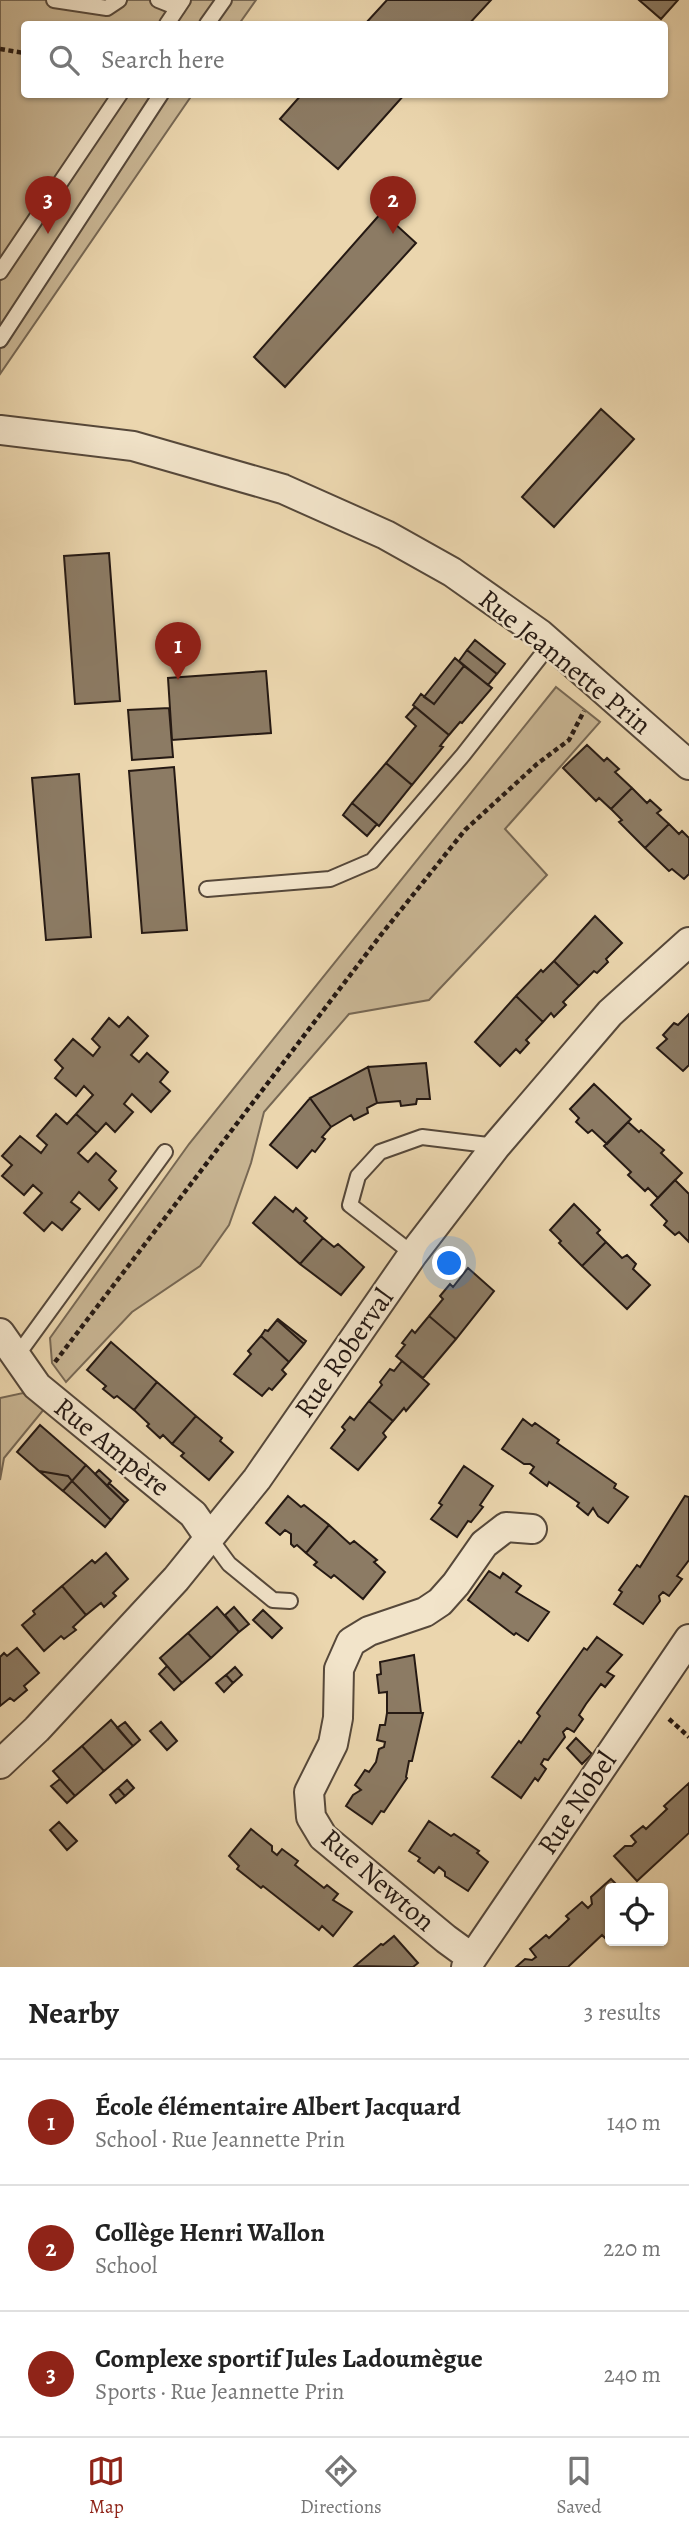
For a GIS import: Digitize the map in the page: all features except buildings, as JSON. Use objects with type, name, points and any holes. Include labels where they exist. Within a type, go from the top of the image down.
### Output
[{"type":"street","name":"Rue Jeannette Prin","points":[[0,430],[133,446],[283,489],[386,535],[452,572],[551,643],[689,765]]},
{"type":"street","name":"Rue Roberval","points":[[0,1764],[37,1729],[176,1579],[257,1479],[413,1254],[496,1146],[610,1013],[689,942]]},
{"type":"street","name":"Rue Ampère","points":[[0,1333],[8,1365],[193,1514],[209,1537]]},
{"type":"street","name":"Rue Newton","points":[[469,1963],[446,1939],[323,1837],[311,1817],[309,1792],[333,1744],[338,1718],[339,1669],[351,1642],[369,1631],[425,1612],[440,1602],[484,1544],[506,1527],[532,1529]]},
{"type":"street","name":"Rue Nobel","points":[[469,1963],[689,1639]]},
{"type":"lane","points":[[54,0],[107,8],[119,0]]},
{"type":"lane","points":[[158,0],[180,4],[169,21]]},
{"type":"lane","points":[[208,21],[225,0]]},
{"type":"lane","points":[[0,272],[117,98]]},
{"type":"lane","points":[[0,340],[158,98]]},
{"type":"lane","points":[[207,889],[330,879],[372,861],[463,755],[551,643]]},
{"type":"lane","points":[[413,1254],[350,1205],[358,1176],[380,1152],[422,1137],[496,1146]]},
{"type":"lane","points":[[8,1365],[165,1152]]},
{"type":"lane","points":[[209,1537],[229,1564],[273,1600],[290,1601]]},
{"type":"path","points":[[0,48],[21,52]]},
{"type":"path","points":[[37,1386],[380,936],[465,830],[537,764],[569,740],[597,685]]},
{"type":"shaded area","points":[[0,0],[256,0],[241,21],[21,21],[21,98],[190,98],[0,374]]},
{"type":"shaded area","points":[[556,687],[600,722],[505,829],[547,875],[429,1000],[349,1014],[264,1112],[251,1163],[229,1225],[200,1266],[132,1312],[66,1382],[52,1363],[50,1338],[189,1144]]},
{"type":"shaded area","points":[[23,1393],[45,1408],[4,1458],[0,1480],[0,1398]]},
{"type":"place","name":"Complexe sportif Jules Ladoumègue","points":[[48,234]]},
{"type":"place","name":"Collège Henri Wallon","points":[[393,234]]},
{"type":"place","name":"École élémentaire Albert Jacquard","points":[[178,680]]}]
